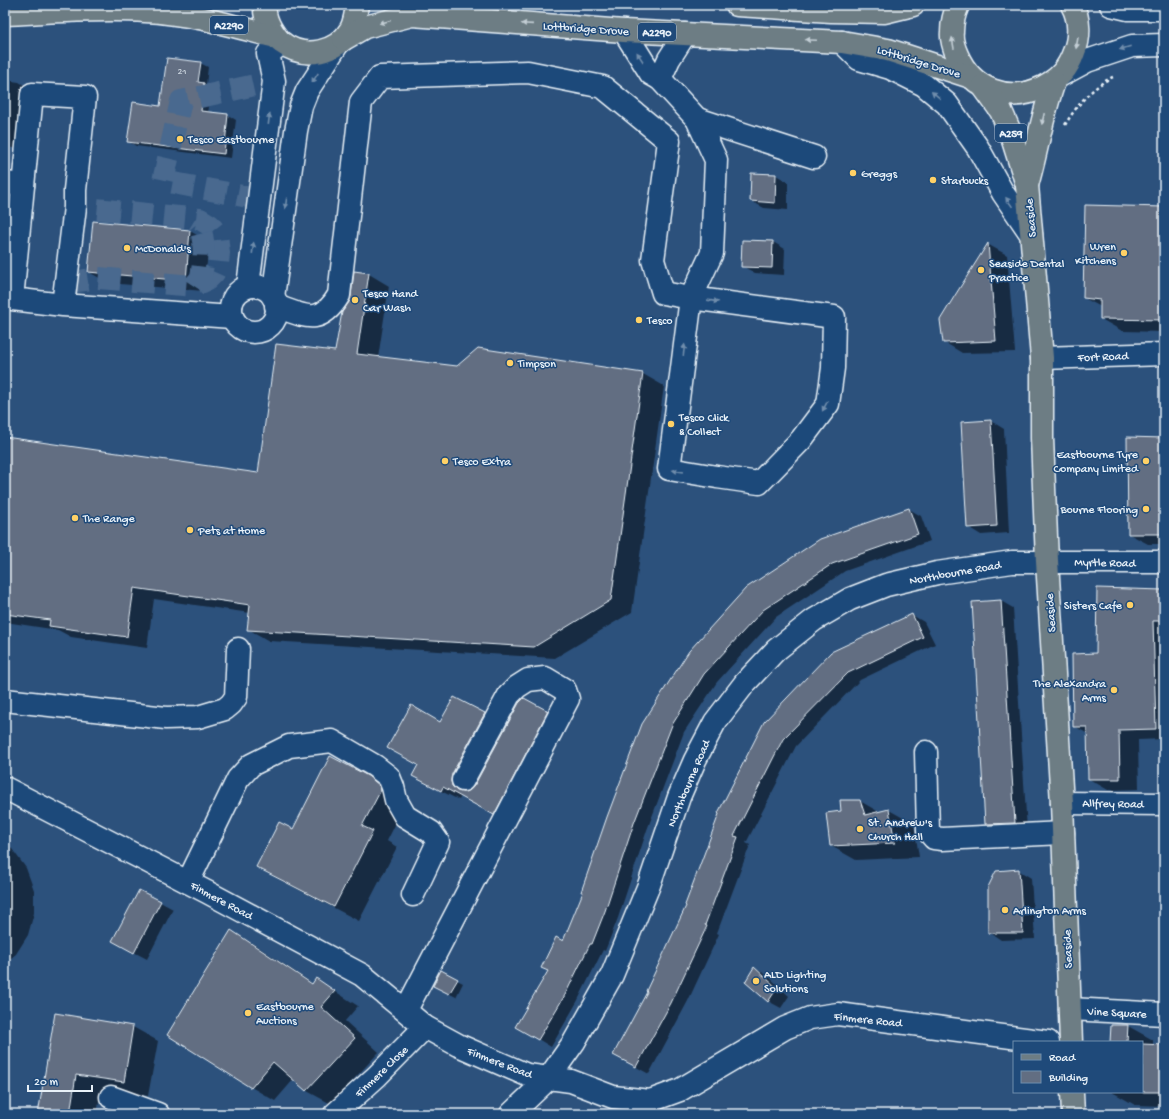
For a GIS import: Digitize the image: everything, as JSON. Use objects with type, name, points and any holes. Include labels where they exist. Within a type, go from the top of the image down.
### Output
[{"type":"main road","points":[[265,5],[268,24],[279,40]]},
{"type":"main road","points":[[340,42],[352,28],[356,16],[357,5]]},
{"type":"main road","points":[[737,5],[831,11],[884,12],[913,5]]},
{"type":"main road","name":"Seaside","points":[[958,5],[953,17],[951,33],[954,49],[961,64],[1001,111],[1011,134],[1027,185],[1042,358],[1042,438],[1047,561],[1062,803],[1071,1041]]},
{"type":"main road","name":"Seaside","points":[[1027,185],[1047,102],[1058,79],[1071,61],[1077,44],[1078,27],[1075,10],[1072,5]]},
{"type":"main road","name":"A2290","points":[[5,14],[96,10],[145,10],[189,16],[224,24],[279,40]]},
{"type":"main road","name":"Lottbridge Drove","points":[[279,40],[295,50],[309,53],[324,51],[365,27],[412,15],[624,31],[842,42],[888,50],[977,81],[999,93],[1011,95],[1032,93],[1058,79]]},
{"type":"main road","points":[[1072,1093],[1073,1114]]},
{"type":"street","points":[[1111,5],[1128,9],[1164,9]]},
{"type":"street","points":[[340,42],[307,91],[301,106],[296,131],[275,302],[276,314],[268,327],[261,330],[253,332],[240,327],[232,317],[232,302],[236,295],[248,286],[263,288],[269,292],[275,302],[309,317],[324,313],[333,305],[339,295],[361,102],[380,76],[528,72],[603,87],[669,141],[653,260],[663,293],[691,298],[834,318],[833,368],[828,404],[801,440],[759,483],[669,469],[691,298],[712,253],[716,160],[697,119],[660,79],[651,74],[624,31]]},
{"type":"street","points":[[660,79],[669,59],[685,34]]},
{"type":"street","points":[[248,286],[274,82],[268,54],[279,40]]},
{"type":"street","points":[[842,42],[859,59],[890,68],[924,85],[947,104],[978,148],[1003,193],[1031,234]]},
{"type":"street","points":[[1058,79],[1087,61],[1132,46],[1164,45]]},
{"type":"street","points":[[63,305],[75,207],[75,190],[85,97],[32,94],[14,184],[12,299],[63,305],[232,317]]},
{"type":"street","points":[[697,119],[814,157]]},
{"type":"street","name":"Fort Road","points":[[1042,358],[1164,354]]},
{"type":"street","name":"Myrtle Road","points":[[1047,561],[1164,562]]},
{"type":"street","name":"Northbourne Road","points":[[511,1114],[548,1079],[574,1042],[612,975],[649,885],[679,797],[695,760],[715,722],[750,678],[776,650],[814,620],[850,599],[886,585],[937,573],[1012,562],[1047,561]]},
{"type":"street","points":[[5,700],[166,718],[198,717],[225,709],[236,697],[238,649]]},
{"type":"street","points":[[406,1010],[568,700],[565,690],[545,678],[528,680],[517,687],[509,695],[463,780]]},
{"type":"street","points":[[188,882],[238,780],[251,765],[289,746],[332,741],[375,766],[389,777],[396,800],[405,816],[431,832],[438,842],[413,895]]},
{"type":"street","points":[[926,752],[928,831],[934,838],[942,839],[1063,833]]},
{"type":"street","name":"Finmere Road","points":[[5,788],[188,882],[362,975],[426,1027],[458,1045],[527,1075],[571,1081],[613,1097],[650,1101],[680,1090],[785,1028],[810,1018],[838,1014],[1040,1041]]},
{"type":"street","name":"Allfrey Road","points":[[1062,803],[1164,804]]},
{"type":"street","name":"Vine Square","points":[[1070,1009],[1164,1014]]},
{"type":"street","name":"Finmere Close","points":[[335,1114],[377,1076],[426,1027]]},
{"type":"street","points":[[111,1097],[158,1114]]},
{"type":"path","points":[[1063,129],[1074,109],[1103,82],[1116,76]]},
{"type":"building","points":[[167,58],[201,62],[198,82],[204,83],[201,111],[228,114],[224,154],[127,142],[133,102],[160,106]]},
{"type":"building","points":[[751,173],[776,174],[775,203],[750,201]]},
{"type":"building","name":"Wren Kitchens","points":[[1085,205],[1164,207],[1164,320],[1100,319],[1100,300],[1083,298]]},
{"type":"building","points":[[93,221],[190,230],[186,281],[88,272]]},
{"type":"building","points":[[742,240],[773,241],[772,268],[741,267]]},
{"type":"building","name":"Seaside Dental Practice","points":[[988,243],[996,341],[943,343],[940,320]]},
{"type":"building","name":"Tesco Extra","points":[[354,271],[369,273],[357,354],[457,366],[478,348],[643,373],[611,600],[534,647],[247,630],[250,605],[134,588],[127,637],[49,626],[50,620],[5,614],[5,437],[258,473],[276,344],[335,351],[342,312],[351,296]]},
{"type":"building","points":[[991,420],[997,526],[967,528],[961,422]]},
{"type":"building","points":[[1127,437],[1164,438],[1164,534],[1128,534]]},
{"type":"building","points":[[909,508],[918,534],[832,564],[763,610],[704,674],[672,725],[634,823],[605,911],[592,944],[590,944],[565,995],[538,1040],[515,1027],[548,971],[541,968],[556,937],[563,941],[583,892],[581,892],[607,817],[642,724],[689,651],[746,588],[820,539]]},
{"type":"building","name":"The Alexandra Arms","points":[[1097,588],[1163,590],[1162,621],[1153,621],[1156,729],[1119,730],[1120,779],[1088,779],[1087,727],[1073,727],[1072,654],[1096,653]]},
{"type":"building","points":[[1001,600],[1015,823],[985,824],[972,602]]},
{"type":"building","points":[[912,614],[923,637],[848,673],[783,739],[734,836],[738,837],[705,925],[707,926],[671,1003],[636,1067],[613,1055],[647,992],[646,991],[686,906],[685,905],[719,814],[718,813],[764,722],[831,652]]},
{"type":"building","points":[[454,697],[485,713],[452,774],[452,786],[457,791],[463,792],[469,791],[474,786],[519,703],[524,698],[548,711],[494,815],[443,787],[441,791],[412,776],[418,765],[387,748],[411,705],[440,722]]},
{"type":"building","points":[[330,756],[368,776],[379,785],[381,790],[362,826],[373,831],[334,907],[256,867],[279,822],[293,829]]},
{"type":"building","name":"St. Andrew's Church Hall","points":[[840,800],[860,800],[865,815],[889,809],[895,843],[830,846],[826,813],[841,811]]},
{"type":"building","name":"Arlington Arms","points":[[1019,869],[1023,933],[988,933],[988,887],[996,871]]},
{"type":"building","points":[[139,890],[161,901],[134,953],[112,941]]},
{"type":"building","name":"Eastbourne Auctions","points":[[231,930],[312,984],[316,978],[335,991],[321,1007],[355,1038],[306,1091],[273,1062],[251,1088],[167,1035]]},
{"type":"building","name":"ALD Lighting Solutions","points":[[754,967],[777,988],[768,1002],[745,982]]},
{"type":"building","points":[[441,970],[458,979],[449,994],[433,986]]},
{"type":"building","points":[[55,1013],[133,1026],[124,1082],[76,1075],[70,1114],[38,1114]]},
{"type":"building","points":[[1111,1025],[1128,1025],[1127,1041],[1110,1041]]},
{"type":"building","points":[[1143,1044],[1164,1045],[1164,1092],[1143,1092]]},
{"type":"tunnel","points":[[259,199],[163,181],[181,101],[274,81]]},
{"type":"tunnel","points":[[66,283],[98,278],[194,286],[207,280],[214,273],[218,264],[219,253],[217,234],[210,225],[200,219],[75,207]]},
{"type":"tunnel","points":[[194,221],[201,231],[204,255],[201,276],[194,286]]},
{"type":"place","name":"Tesco Eastbourne","points":[[180,139]]},
{"type":"place","name":"Greggs","points":[[853,173]]},
{"type":"place","name":"Starbucks","points":[[933,180]]},
{"type":"place","name":"McDonald's","points":[[127,248]]},
{"type":"place","name":"Wren Kitchens","points":[[1124,253]]},
{"type":"place","name":"Seaside Dental Practice","points":[[981,270]]},
{"type":"place","name":"Tesco Hand Car Wash","points":[[355,300]]},
{"type":"place","name":"Tesco","points":[[639,320]]},
{"type":"place","name":"Timpson","points":[[510,363]]},
{"type":"place","name":"Tesco Click & Collect","points":[[671,424]]},
{"type":"place","name":"Tesco Extra","points":[[445,461]]},
{"type":"place","name":"Eastbourne Tyre Company Limited","points":[[1146,461]]},
{"type":"place","name":"Bourne Flooring","points":[[1146,509]]},
{"type":"place","name":"The Range","points":[[75,518]]},
{"type":"place","name":"Pets at Home","points":[[190,530]]},
{"type":"place","name":"Sisters Cafe","points":[[1130,605]]},
{"type":"place","name":"The Alexandra Arms","points":[[1114,690]]},
{"type":"place","name":"St. Andrew's Church Hall","points":[[860,829]]},
{"type":"place","name":"Arlington Arms","points":[[1005,910]]},
{"type":"place","name":"ALD Lighting Solutions","points":[[756,981]]},
{"type":"place","name":"Eastbourne Auctions","points":[[248,1013]]}]
